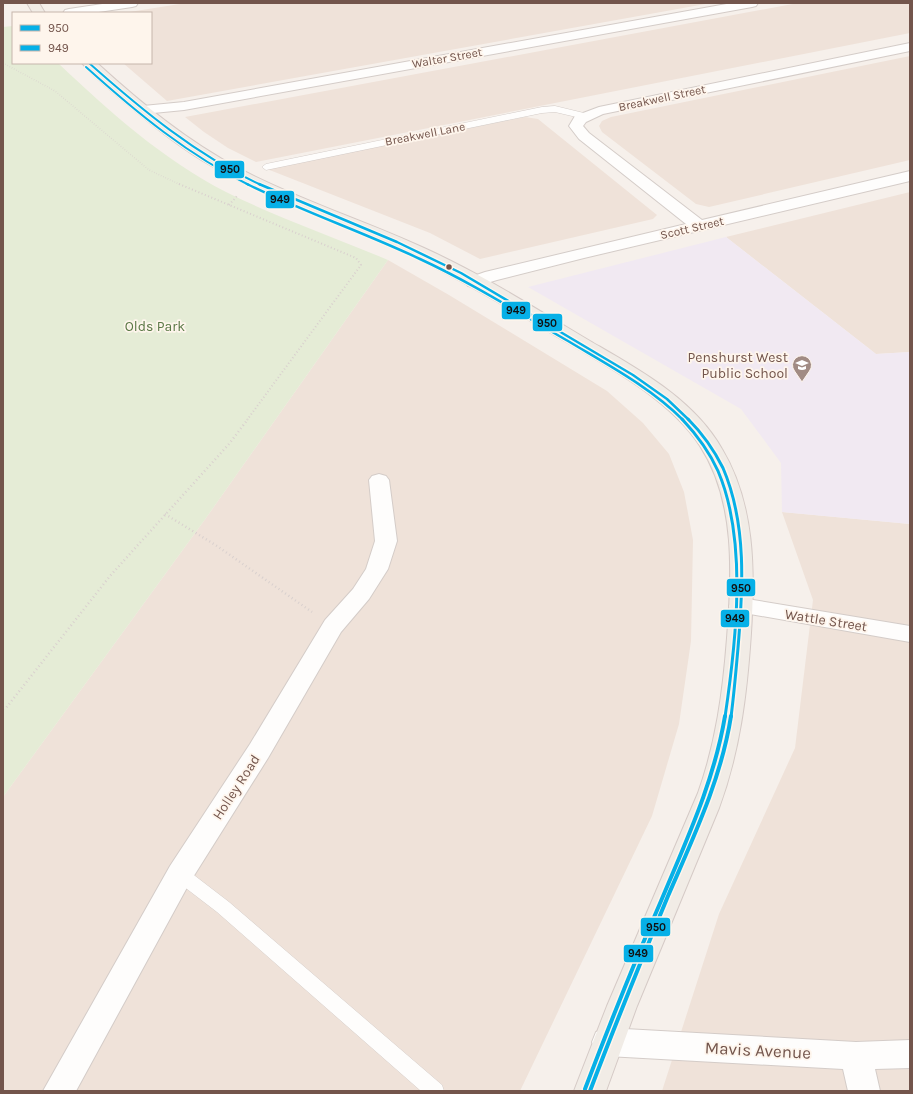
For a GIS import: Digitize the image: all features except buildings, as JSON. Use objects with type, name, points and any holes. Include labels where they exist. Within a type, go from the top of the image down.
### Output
[{"type":"main road","points":[[33,3],[38,12]]},
{"type":"main road","points":[[90,64],[142,110],[200,154],[275,192],[418,251],[555,328],[629,372],[666,399],[686,417],[710,444],[731,489],[740,531],[741,606],[733,709],[725,749],[700,822],[607,1042],[590,1091]]},
{"type":"street","points":[[75,12],[132,3]]},
{"type":"street","name":"Walter Street","points":[[142,110],[184,106],[752,3]]},
{"type":"street","name":"Breakwell Street","points":[[585,116],[599,111],[910,47]]},
{"type":"street","points":[[585,116],[580,119],[576,126],[584,136],[699,226]]},
{"type":"street","name":"Scott Street","points":[[474,282],[491,276],[556,260],[910,176]]},
{"type":"street","name":"Holley Road","points":[[59,1091],[180,874],[259,751],[332,626],[362,594],[377,569],[386,541],[379,480]]},
{"type":"street","name":"Wattle Street","points":[[741,606],[910,634]]},
{"type":"street","name":"Mavis Avenue","points":[[607,1042],[856,1056],[910,1054]]},
{"type":"street","points":[[856,1056],[864,1091]]},
{"type":"lane","name":"Breakwell Lane","points":[[266,166],[542,110],[555,109],[585,116]]},
{"type":"lane","points":[[180,874],[223,907],[434,1091]]},
{"type":"path","points":[[3,63],[55,91],[149,170],[176,183],[356,258],[362,265],[229,444],[110,576],[6,708],[3,708]]},
{"type":"path","points":[[229,205],[239,195]]},
{"type":"path","points":[[165,514],[217,546],[332,626]]},
{"type":"shaded area","points":[[186,3],[711,3],[167,101],[124,64],[152,64],[152,12],[129,12]]},
{"type":"shaded area","points":[[798,3],[910,3],[910,33],[256,162],[228,148],[185,117]]},
{"type":"shaded area","points":[[910,56],[910,160],[709,207],[696,204],[602,132],[599,126],[602,121],[611,117]]},
{"type":"shaded area","points":[[525,117],[538,119],[657,215],[653,219],[480,259],[430,233],[267,169]]},
{"type":"shaded area","points":[[910,192],[910,352],[876,354],[726,237]]},
{"type":"shaded area","name":"Penshurst West Public School","points":[[726,237],[876,354],[910,352],[910,524],[782,512],[781,463],[741,409],[528,287]]},
{"type":"shaded area","points":[[388,260],[449,295],[607,391],[643,423],[669,454],[684,492],[693,540],[691,641],[679,724],[652,816],[520,1091],[3,1091],[3,797],[206,518]]},
{"type":"shaded area","points":[[782,512],[910,524],[910,1091],[662,1091],[719,914],[795,748],[813,600]]},
{"type":"green space","name":"Olds Park","points":[[12,26],[12,64],[59,64],[117,117],[158,150],[203,179],[226,192],[266,210],[388,260],[206,518],[3,797],[3,27]]},
{"type":"transit line","name":"950","points":[[90,64],[159,122],[216,162],[258,184],[397,242],[440,262],[501,295],[651,386],[683,413],[697,428],[710,445],[723,468],[732,493],[737,520],[741,575],[741,603],[733,705],[724,753],[706,808],[622,1006],[590,1091]]},
{"type":"transit line","name":"949","points":[[86,67],[155,126],[173,140],[211,165],[254,188],[396,247],[440,268],[502,302],[617,370],[668,405],[696,434],[707,450],[718,471],[726,493],[731,516],[736,563],[734,633],[730,677],[720,742],[701,806],[617,1004],[585,1089]]},
{"type":"place","name":"Penshurst West Public School","points":[[802,382]]}]
